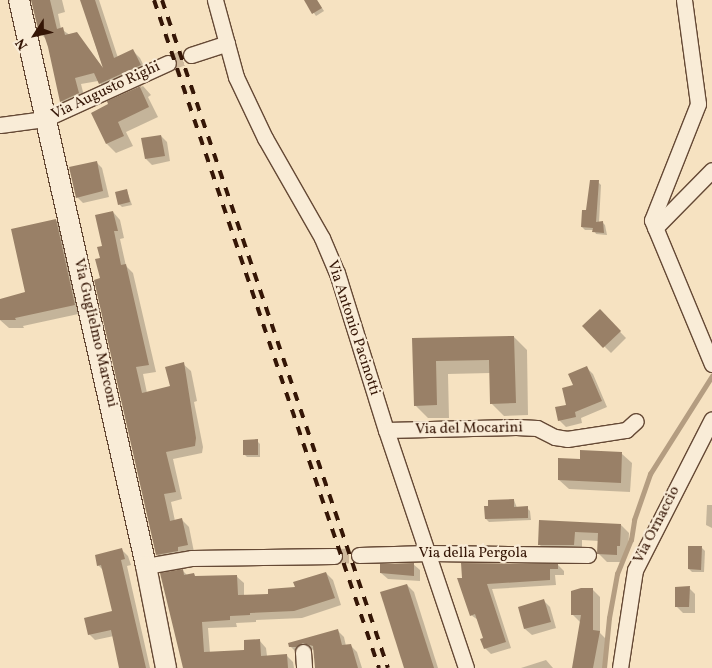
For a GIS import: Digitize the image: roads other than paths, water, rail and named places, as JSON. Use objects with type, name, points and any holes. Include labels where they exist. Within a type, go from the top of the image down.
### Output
[{"type":"street","name":"Via Guglielmo Marconi","points":[[19,0],[146,566],[166,668]]},
{"type":"street","name":"Via Antonio Pacinotti","points":[[215,0],[236,77],[265,138],[314,222],[337,273],[386,430],[429,553],[466,668]]},
{"type":"street","points":[[684,0],[698,104],[652,220],[712,363]]},
{"type":"street","points":[[190,55],[227,43]]},
{"type":"street","name":"Via Augusto Righi","points":[[0,125],[45,118],[168,63]]},
{"type":"street","points":[[655,228],[712,170]]},
{"type":"street","name":"Via Ornaccio","points":[[620,668],[635,570],[712,420]]},
{"type":"street","name":"Via del Mocarini","points":[[386,430],[516,427],[536,428],[555,437],[567,439],[626,430],[636,421]]},
{"type":"street","name":"Via della Pergola","points":[[359,555],[429,553],[588,555]]},
{"type":"street","points":[[146,566],[192,558],[334,556]]},
{"type":"street","points":[[303,652],[304,668]]},
{"type":"waterway","points":[[604,668],[609,618],[617,574],[631,540],[634,520],[650,474],[712,376]]},
{"type":"tunnel","points":[[168,63],[191,55]]},
{"type":"tunnel","points":[[334,556],[359,555]]},
{"type":"railway","points":[[154,0],[379,668]]},
{"type":"railway","points":[[162,0],[388,668]]}]
